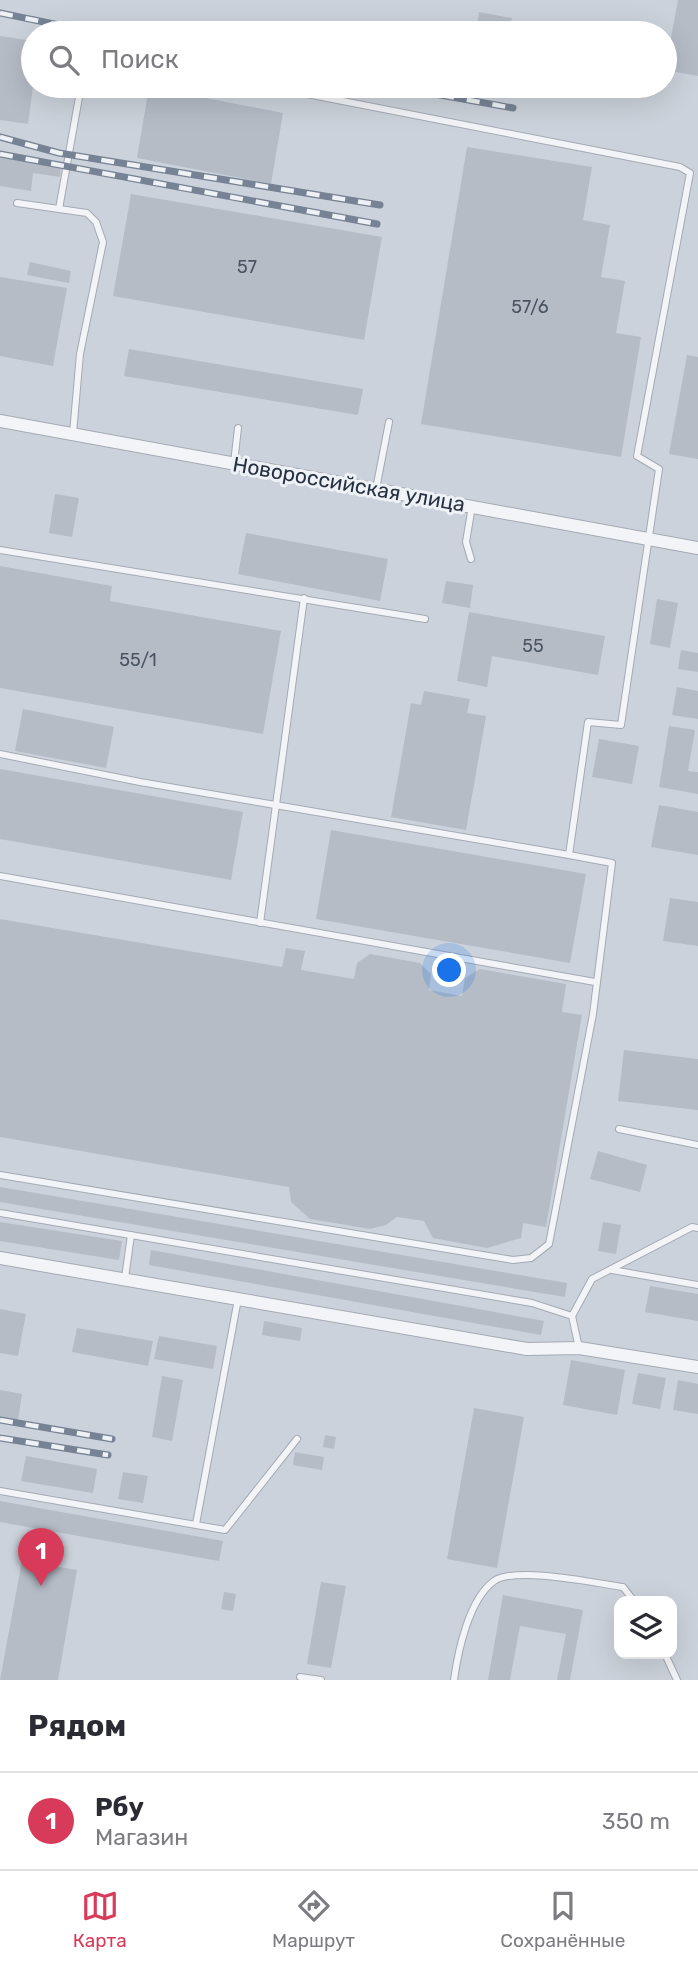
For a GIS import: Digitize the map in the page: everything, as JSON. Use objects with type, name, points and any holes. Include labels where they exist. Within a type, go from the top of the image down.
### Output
[{"type":"street","name":"Новороссийская улица","points":[[0,421],[698,548]]},
{"type":"street","points":[[0,1258],[527,1349],[579,1348],[698,1367]]},
{"type":"lane","points":[[60,209],[79,98]]},
{"type":"lane","points":[[332,98],[680,167],[690,173],[637,456],[659,469],[621,725],[588,722],[569,855]]},
{"type":"lane","points":[[17,203],[87,213],[96,222],[103,242],[80,354],[73,433]]},
{"type":"lane","points":[[376,489],[389,422]]},
{"type":"lane","points":[[234,463],[238,428]]},
{"type":"lane","points":[[471,559],[466,542],[472,506]]},
{"type":"lane","points":[[0,550],[425,620]]},
{"type":"lane","points":[[260,923],[304,598]]},
{"type":"lane","points":[[0,754],[140,782],[612,863],[593,1014],[549,1244],[531,1258],[513,1260],[464,1254],[0,1175]]},
{"type":"lane","points":[[0,876],[595,982]]},
{"type":"lane","points":[[619,1129],[698,1145]]},
{"type":"lane","points":[[0,1213],[532,1303],[572,1316]]},
{"type":"lane","points":[[579,1348],[572,1316],[592,1279],[692,1227],[698,1228]]},
{"type":"lane","points":[[125,1278],[131,1235]]},
{"type":"lane","points":[[610,1270],[698,1285]]},
{"type":"lane","points":[[195,1524],[238,1297]]},
{"type":"lane","points":[[0,1491],[225,1530],[297,1439]]},
{"type":"lane","points":[[454,1680],[458,1649],[481,1596],[496,1580],[530,1574],[623,1587],[630,1596]]},
{"type":"lane","points":[[667,1659],[677,1680]]},
{"type":"lane","points":[[300,1677],[321,1680]]},
{"type":"shaded area","points":[[0,0],[698,0],[698,1680],[0,1680]]},
{"type":"building","points":[[678,0],[698,0],[698,76],[677,72],[677,21],[674,21]]},
{"type":"building","points":[[479,12],[512,18],[511,21],[478,21]]},
{"type":"building","points":[[0,36],[21,39],[21,98],[32,98],[28,124],[0,120]]},
{"type":"building","points":[[147,98],[206,98],[283,113],[271,184],[137,158]]},
{"type":"building","points":[[467,147],[592,167],[583,220],[610,225],[601,277],[625,281],[616,333],[641,337],[621,457],[421,424]]},
{"type":"building","points":[[0,157],[61,167],[60,177],[33,173],[31,191],[0,186]]},
{"type":"building","points":[[131,194],[382,237],[364,340],[113,296]]},
{"type":"building","points":[[30,262],[71,271],[69,283],[27,275]]},
{"type":"building","points":[[0,277],[67,288],[53,366],[0,356]]},
{"type":"building","points":[[129,349],[363,389],[358,415],[124,376]]},
{"type":"building","points":[[687,355],[698,357],[698,459],[669,454]]},
{"type":"building","points":[[55,494],[79,498],[72,537],[49,533]]},
{"type":"building","points":[[246,533],[388,559],[380,601],[238,574]]},
{"type":"building","points":[[0,566],[112,586],[110,601],[281,631],[263,734],[0,688]]},
{"type":"building","points":[[446,581],[473,585],[470,608],[442,603]]},
{"type":"building","points":[[657,599],[678,603],[670,648],[650,644]]},
{"type":"building","points":[[469,612],[605,636],[598,675],[492,656],[487,687],[457,681]]},
{"type":"building","points":[[681,650],[698,653],[698,672],[678,669]]},
{"type":"building","points":[[677,687],[698,691],[698,719],[672,715]]},
{"type":"building","points":[[424,691],[470,699],[467,713],[486,716],[466,830],[391,817],[411,703],[421,705]]},
{"type":"building","points":[[23,709],[114,727],[106,768],[15,751]]},
{"type":"building","points":[[669,726],[695,730],[688,771],[698,772],[698,794],[659,787]]},
{"type":"building","points":[[599,739],[639,746],[632,784],[592,777]]},
{"type":"building","points":[[0,769],[243,812],[231,880],[0,839]]},
{"type":"building","points":[[659,805],[698,812],[698,855],[651,847]]},
{"type":"building","points":[[331,830],[586,874],[570,963],[316,919]]},
{"type":"building","points":[[670,898],[698,902],[698,946],[663,941]]},
{"type":"building","points":[[0,919],[282,967],[286,948],[305,951],[301,970],[354,979],[357,963],[370,954],[420,963],[431,974],[429,990],[462,996],[465,978],[480,969],[566,984],[562,1012],[582,1015],[546,1227],[523,1223],[521,1238],[487,1248],[433,1238],[424,1221],[397,1217],[386,1225],[370,1229],[310,1219],[291,1202],[289,1187],[0,1137]]},
{"type":"building","points":[[624,1050],[698,1059],[698,1110],[618,1101]]},
{"type":"building","points":[[598,1151],[647,1165],[640,1192],[590,1179]]},
{"type":"building","points":[[0,1187],[567,1283],[565,1297],[0,1202]]},
{"type":"building","points":[[0,1222],[122,1241],[119,1260],[0,1241]]},
{"type":"building","points":[[603,1222],[621,1225],[616,1254],[598,1251]]},
{"type":"building","points":[[151,1250],[544,1321],[541,1335],[149,1265]]},
{"type":"building","points":[[650,1286],[698,1294],[698,1321],[645,1312]]},
{"type":"building","points":[[0,1309],[26,1314],[18,1356],[0,1353]]},
{"type":"building","points":[[264,1321],[302,1328],[300,1341],[262,1335]]},
{"type":"building","points":[[77,1328],[153,1341],[148,1366],[72,1352]]},
{"type":"building","points":[[159,1336],[217,1346],[213,1369],[154,1359]]},
{"type":"building","points":[[571,1360],[625,1370],[617,1415],[563,1405]]},
{"type":"building","points":[[638,1373],[666,1378],[660,1409],[632,1404]]},
{"type":"building","points":[[162,1376],[183,1380],[172,1441],[152,1437]]},
{"type":"building","points":[[678,1380],[698,1384],[698,1414],[673,1410]]},
{"type":"building","points":[[0,1390],[22,1394],[18,1420],[0,1417]]},
{"type":"building","points":[[474,1408],[524,1417],[497,1568],[447,1559]]},
{"type":"building","points":[[325,1435],[336,1437],[334,1449],[323,1447]]},
{"type":"building","points":[[295,1452],[324,1457],[322,1470],[293,1465]]},
{"type":"building","points":[[26,1456],[97,1469],[93,1493],[21,1481]]},
{"type":"building","points":[[123,1472],[148,1476],[143,1503],[118,1499]]},
{"type":"building","points":[[0,1501],[223,1541],[219,1561],[0,1522]]},
{"type":"building","points":[[22,1561],[77,1570],[58,1680],[0,1680]]},
{"type":"building","points":[[321,1582],[346,1586],[331,1668],[307,1664]]},
{"type":"building","points":[[224,1592],[236,1594],[233,1611],[221,1609]]},
{"type":"building","points":[[503,1595],[583,1610],[570,1680],[557,1680],[566,1634],[520,1626],[510,1680],[488,1680]]},
{"type":"railway","points":[[0,13],[39,21]]},
{"type":"railway","points":[[457,98],[513,108]]},
{"type":"railway","points":[[0,137],[59,153],[380,205]]},
{"type":"railway","points":[[0,154],[377,224]]},
{"type":"railway","points":[[0,1420],[112,1439]]},
{"type":"railway","points":[[0,1438],[108,1455]]},
{"type":"place","name":"Рбу","points":[[41,1586]]}]
